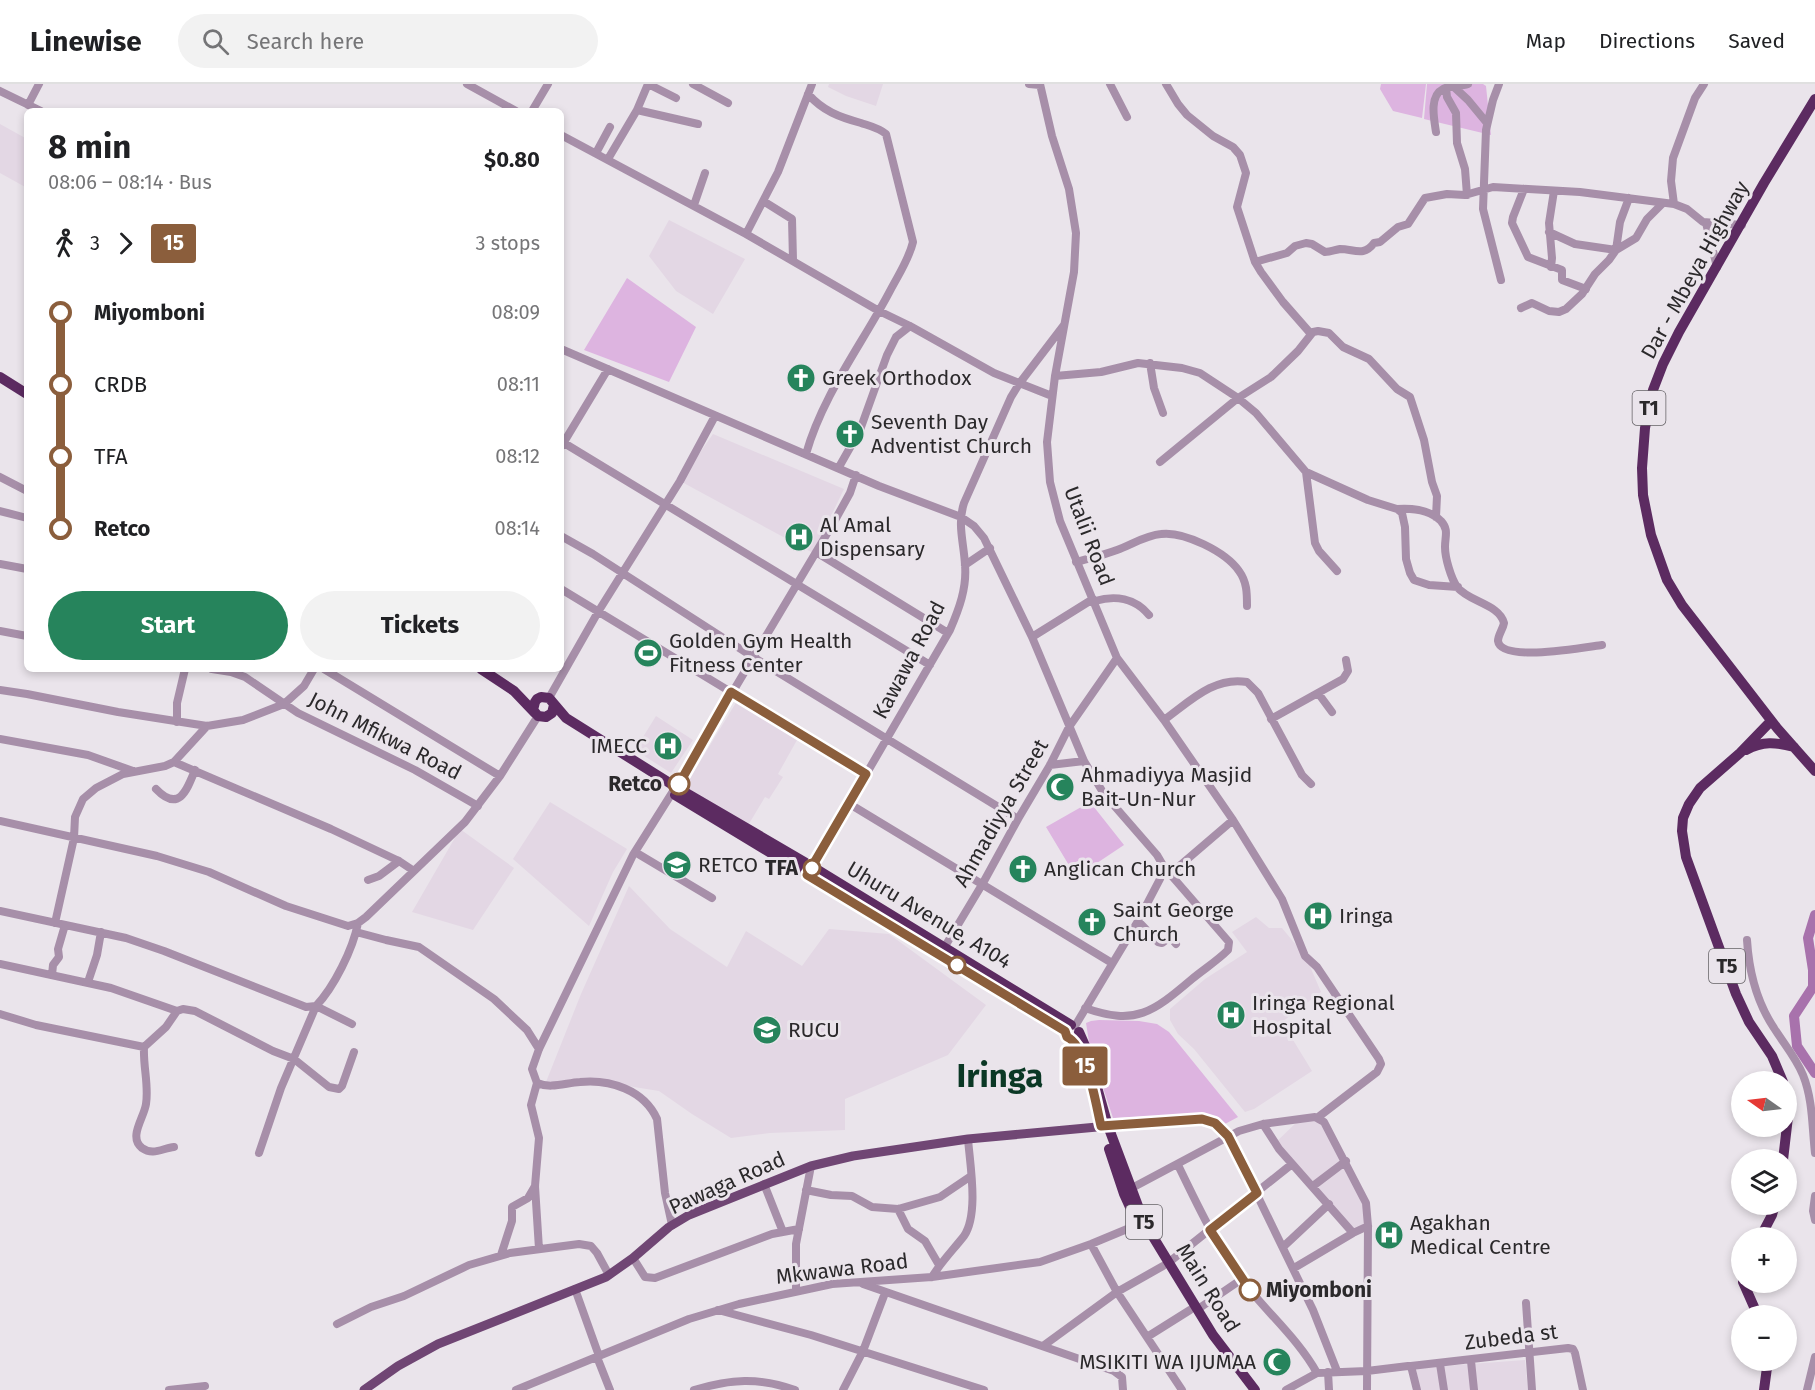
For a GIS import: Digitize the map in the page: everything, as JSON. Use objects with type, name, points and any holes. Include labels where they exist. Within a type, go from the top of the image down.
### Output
[{"type":"highway","name":"Dar - Mbeya Highway","points":[[1774,724],[1682,606],[1667,580],[1651,535],[1643,495],[1643,439],[1653,390],[1675,340],[1764,183],[1815,99]]},
{"type":"highway","points":[[0,376],[24,392]]},
{"type":"highway","points":[[486,672],[508,686],[540,716]]},
{"type":"highway","points":[[508,686],[549,700]]},
{"type":"highway","points":[[540,716],[533,710],[534,702],[541,697],[549,700]]},
{"type":"highway","points":[[540,716],[552,713],[549,700]]},
{"type":"highway","name":"Uhuru Avenue, A104","points":[[549,700],[566,718],[674,790]]},
{"type":"highway","points":[[1757,701],[1759,722],[1756,740],[1798,751]]},
{"type":"highway","name":"Uhuru Avenue, A104","points":[[540,716],[569,726],[1072,1030]]},
{"type":"highway","name":"T5","points":[[1774,724],[1700,788],[1683,818],[1683,844],[1736,994],[1749,1022],[1772,1056],[1778,1071]]},
{"type":"highway","name":"T1","points":[[1774,724],[1815,771]]},
{"type":"highway","name":"Uhuru Avenue, A104","points":[[810,871],[944,948],[1072,1030]]},
{"type":"highway","name":"Main Road","points":[[1072,1030],[1086,1048],[1098,1086],[1105,1126],[1141,1223],[1194,1310],[1255,1390]]},
{"type":"highway","name":"T5","points":[[1105,1126],[1124,1194],[1141,1223]]},
{"type":"highway","name":"T5","points":[[1194,1310],[1246,1390]]},
{"type":"highway","points":[[1764,1390],[1767,1371]]},
{"type":"main road","name":"Pawaga Road","points":[[364,1390],[418,1354],[474,1328],[609,1275],[672,1225],[700,1210],[811,1166],[853,1156],[968,1139],[1105,1126]]},
{"type":"street","points":[[28,105],[39,84]]},
{"type":"street","points":[[466,84],[510,108]]},
{"type":"street","points":[[534,108],[548,84]]},
{"type":"street","points":[[608,159],[637,110],[648,84],[676,98]]},
{"type":"street","points":[[693,84],[728,103]]},
{"type":"street","points":[[746,234],[778,172],[812,84]]},
{"type":"street","points":[[1029,84],[1040,85]]},
{"type":"street","points":[[1110,84],[1127,117]]},
{"type":"street","points":[[1166,84],[1178,105],[1187,115],[1213,136],[1233,147],[1240,155],[1246,173],[1237,207],[1255,262],[1283,302],[1311,334]]},
{"type":"street","points":[[1436,132],[1434,105],[1440,90],[1468,84]]},
{"type":"street","points":[[1499,84],[1487,123],[1484,209],[1501,280]]},
{"type":"street","points":[[1674,204],[1671,181],[1673,158],[1698,84]]},
{"type":"street","points":[[1695,98],[1704,84]]},
{"type":"street","name":"Utalii Road","points":[[1040,85],[1052,136],[1069,189],[1076,233],[1076,255],[1055,376],[1047,442],[1050,482],[1060,521],[1117,658],[1164,720],[1233,820],[1282,899],[1305,956],[1317,967],[1368,1040],[1381,1064],[1377,1072],[1317,1118]]},
{"type":"street","points":[[1450,88],[1447,97],[1456,113],[1456,140],[1465,169],[1467,195]]},
{"type":"street","points":[[1450,88],[1468,100],[1487,123]]},
{"type":"street","points":[[0,91],[34,108]]},
{"type":"street","points":[[806,454],[812,432],[879,311],[913,242],[887,136],[878,128],[829,113],[808,94]]},
{"type":"street","points":[[637,110],[698,124]]},
{"type":"street","points":[[596,153],[610,127]]},
{"type":"street","points":[[564,137],[694,205],[879,311],[994,373],[1052,396]]},
{"type":"street","points":[[694,205],[705,173]]},
{"type":"street","points":[[1255,262],[1287,253],[1297,245],[1309,243],[1325,252],[1342,249],[1363,251],[1371,248],[1374,243],[1380,242],[1398,227],[1408,224],[1425,198],[1447,194],[1467,195],[1493,187],[1554,190],[1662,202],[1687,209],[1706,223],[1742,225]]},
{"type":"street","points":[[1524,189],[1512,223],[1528,257],[1562,270],[1562,280],[1586,289]]},
{"type":"street","points":[[1551,267],[1549,232],[1554,190]]},
{"type":"street","points":[[1616,250],[1617,233],[1629,198]]},
{"type":"street","points":[[763,201],[792,219],[793,260]]},
{"type":"street","points":[[1521,308],[1532,303],[1549,311],[1559,312],[1577,300],[1616,250],[1636,238],[1647,219],[1662,202]]},
{"type":"street","points":[[1706,223],[1717,267]]},
{"type":"street","points":[[1549,232],[1575,244],[1616,250]]},
{"type":"street","name":"Kawawa Road","points":[[810,871],[948,633],[960,606],[965,583],[961,539],[961,517],[964,503],[1004,410],[1019,384],[1065,324]]},
{"type":"street","points":[[839,466],[860,430],[887,355],[896,337],[910,326]]},
{"type":"street","points":[[1160,462],[1238,398],[1271,377],[1298,351],[1311,334],[1318,331],[1329,333],[1343,346],[1368,359],[1397,389],[1410,397],[1424,440],[1437,496],[1436,517]]},
{"type":"street","points":[[564,350],[714,416],[961,517],[974,526],[984,538],[1032,637],[1084,761],[1104,794],[1228,942],[1228,950],[1155,1009],[1127,1017],[1101,1014],[1085,1008]]},
{"type":"street","points":[[1055,376],[1101,372],[1138,363],[1150,363],[1200,373],[1238,398],[1265,421],[1306,471],[1368,500],[1397,508],[1420,511],[1436,517],[1446,529],[1445,550],[1458,587],[1472,599],[1501,616],[1504,624],[1498,643],[1510,652],[1537,653],[1602,645]]},
{"type":"street","points":[[1150,363],[1154,388],[1163,413]]},
{"type":"street","points":[[564,442],[608,369]]},
{"type":"street","points":[[549,700],[598,612],[680,481],[714,416]]},
{"type":"street","points":[[564,446],[930,665]]},
{"type":"street","points":[[1306,471],[1315,543],[1337,571]]},
{"type":"street","points":[[539,1249],[535,1186],[539,1138],[531,1105],[537,1083],[532,1069],[539,1049],[634,852],[674,790],[816,552],[850,493],[856,475]]},
{"type":"street","points":[[0,477],[24,490]]},
{"type":"street","points":[[1397,508],[1404,519],[1406,560],[1414,580],[1429,585],[1458,587]]},
{"type":"street","points":[[0,511],[24,517]]},
{"type":"street","points":[[1076,561],[1118,550],[1155,535],[1170,533],[1207,546],[1234,565],[1247,588],[1247,606]]},
{"type":"street","points":[[564,538],[1018,819]]},
{"type":"street","points":[[965,565],[990,548]]},
{"type":"street","points":[[816,552],[948,633]]},
{"type":"street","points":[[0,564],[24,568]]},
{"type":"street","points":[[564,591],[866,774]]},
{"type":"street","points":[[1032,637],[1094,600],[1111,597],[1131,601],[1139,604],[1149,615]]},
{"type":"street","points":[[0,630],[24,635]]},
{"type":"street","name":"Ahmadiyya Street","points":[[944,948],[983,884],[1069,727],[1117,658]]},
{"type":"street","points":[[1271,719],[1343,679],[1348,671],[1346,660]]},
{"type":"street","points":[[177,722],[177,703],[183,672]]},
{"type":"street","name":"John Mfikwa Road","points":[[231,672],[245,677],[284,704],[319,724],[423,774],[478,806]]},
{"type":"street","points":[[0,690],[207,726],[243,720],[284,704],[304,686],[312,672]]},
{"type":"street","points":[[329,672],[500,776]]},
{"type":"street","points":[[1164,720],[1209,688],[1244,681],[1253,686],[1258,693],[1302,776],[1311,784]]},
{"type":"street","points":[[1318,693],[1332,712]]},
{"type":"street","points":[[0,822],[157,856],[209,872],[286,906],[348,926],[358,923],[392,894],[465,822],[500,776],[540,716]]},
{"type":"street","points":[[55,923],[74,838],[75,817],[83,799],[111,779],[133,771],[165,766],[174,762],[207,726]]},
{"type":"street","points":[[0,739],[88,755],[133,771]]},
{"type":"street","points":[[1050,765],[1084,761]]},
{"type":"street","points":[[174,762],[331,829],[399,861],[414,871]]},
{"type":"street","points":[[156,789],[166,798],[182,797],[188,789],[195,770]]},
{"type":"street","points":[[848,803],[1112,963]]},
{"type":"street","points":[[1072,1030],[1160,879],[1167,871],[1233,820]]},
{"type":"street","points":[[634,852],[712,898]]},
{"type":"street","points":[[368,880],[379,876],[399,861]]},
{"type":"street","points":[[0,911],[101,932],[164,951],[306,1007],[316,1006],[352,1024]]},
{"type":"street","points":[[1137,921],[1158,942],[1161,943],[1170,937],[1176,944]]},
{"type":"street","points":[[259,1153],[316,1006],[332,984],[358,923]]},
{"type":"street","points":[[52,975],[53,965],[59,957],[58,949],[65,925]]},
{"type":"street","points":[[88,982],[97,955],[101,932]]},
{"type":"street","points":[[356,932],[419,947],[494,999],[527,1030],[539,1049]]},
{"type":"street","points":[[1747,940],[1756,994],[1767,1016],[1795,1059],[1807,1086],[1815,1153]]},
{"type":"street","points":[[0,964],[88,982],[132,994],[177,1011]]},
{"type":"street","points":[[144,1047],[166,1027],[177,1011],[183,1009],[195,1011],[273,1051],[294,1059],[329,1087],[339,1089],[342,1086],[354,1053]]},
{"type":"street","points":[[0,1014],[36,1025],[144,1047]]},
{"type":"street","points":[[144,1047],[147,1095],[146,1107],[137,1129],[137,1142],[153,1152],[174,1147]]},
{"type":"street","points":[[537,1083],[550,1086],[583,1082],[610,1085],[636,1093],[646,1101],[657,1119],[665,1193],[672,1225]]},
{"type":"street","points":[[1130,1189],[1228,1136],[1263,1124],[1317,1118],[1324,1122],[1366,1203],[1368,1226],[1367,1390]]},
{"type":"street","points":[[1105,1126],[1202,1119],[1215,1123],[1228,1136],[1313,1310],[1332,1371],[1329,1390]]},
{"type":"street","points":[[1263,1124],[1279,1149],[1353,1233]]},
{"type":"street","points":[[932,1277],[970,1225],[972,1205],[968,1139]]},
{"type":"street","points":[[1313,1186],[1346,1161]]},
{"type":"street","points":[[1043,1346],[1117,1293],[1166,1264],[1292,1164]]},
{"type":"street","points":[[1178,1165],[1210,1230],[1242,1279],[1307,1356],[1317,1372],[1286,1390]]},
{"type":"street","points":[[796,1291],[795,1260],[811,1166]]},
{"type":"street","points":[[806,1190],[852,1196],[872,1207],[898,1209],[940,1197],[971,1176]]},
{"type":"street","points":[[764,1184],[783,1232]]},
{"type":"street","points":[[501,1255],[512,1221],[512,1207],[528,1198],[535,1186]]},
{"type":"street","points":[[1815,1196],[1813,1211],[1815,1220]]},
{"type":"street","points":[[1283,1247],[1329,1204]]},
{"type":"street","points":[[898,1209],[908,1229],[925,1241],[939,1265]]},
{"type":"street","name":"Mkwawa Road","points":[[516,1390],[717,1310],[832,1284],[932,1277],[1040,1262],[1141,1223]]},
{"type":"street","points":[[1294,1268],[1368,1226]]},
{"type":"street","points":[[633,1258],[645,1277],[655,1278],[754,1240],[799,1229]]},
{"type":"street","points":[[337,1324],[371,1307],[404,1296],[454,1271],[501,1255],[579,1244],[591,1246],[609,1275]]},
{"type":"street","points":[[1091,1244],[1117,1293],[1182,1390]]},
{"type":"street","points":[[1147,1337],[1242,1279]]},
{"type":"street","points":[[861,1283],[1114,1371],[1122,1377],[1123,1390]]},
{"type":"street","points":[[575,1289],[610,1390]]},
{"type":"street","points":[[843,1390],[862,1351],[885,1293]]},
{"type":"street","points":[[1526,1303],[1532,1390]]},
{"type":"street","points":[[717,1310],[862,1351],[984,1390]]},
{"type":"street","name":"Zubeda st","points":[[1317,1372],[1367,1371],[1471,1361],[1568,1348],[1573,1349],[1579,1366],[1583,1390]]},
{"type":"street","points":[[1807,1390],[1815,1357]]},
{"type":"street","points":[[1471,1361],[1474,1390]]},
{"type":"street","points":[[1440,1364],[1444,1390]]},
{"type":"street","points":[[1411,1366],[1417,1390]]},
{"type":"street","points":[[694,1390],[727,1382],[748,1380],[773,1382],[795,1390]]},
{"type":"street","points":[[169,1390],[205,1386]]},
{"type":"shaded area","points":[[829,84],[883,84],[876,106],[846,96],[828,87]]},
{"type":"shaded area","points":[[1381,84],[1426,84],[1422,118],[1393,111],[1380,89]]},
{"type":"shaded area","points":[[1427,84],[1483,84],[1486,86],[1491,135],[1424,119]]},
{"type":"shaded area","points":[[0,124],[24,137],[24,186],[0,173]]},
{"type":"shaded area","points":[[669,220],[745,259],[713,314],[676,291],[649,256]]},
{"type":"shaded area","points":[[627,278],[696,327],[669,382],[584,350]]},
{"type":"shaded area","points":[[713,434],[844,489],[813,553],[680,481]]},
{"type":"shaded area","points":[[737,701],[797,740],[778,774],[783,777],[769,799],[765,797],[747,827],[684,788]]},
{"type":"shaded area","points":[[656,716],[693,740],[671,773],[635,750]]},
{"type":"shaded area","points":[[550,802],[627,849],[613,872],[589,926],[513,859]]},
{"type":"shaded area","points":[[1090,802],[1124,845],[1076,877],[1046,827]]},
{"type":"shaded area","points":[[460,829],[514,868],[473,930],[412,912]]},
{"type":"shaded area","name":"RUCU","points":[[629,886],[670,929],[727,967],[746,931],[802,966],[829,929],[889,934],[986,1005],[948,1055],[845,1099],[845,1130],[770,1133],[731,1138],[659,1091],[578,1078],[549,1085],[546,1082],[581,994]]},
{"type":"shaded area","name":"Iringa Regional Hospital","points":[[1256,917],[1269,928],[1282,928],[1306,957],[1321,992],[1282,1022],[1312,1071],[1254,1109],[1245,1112],[1194,1049],[1178,1034],[1170,1020],[1170,1009],[1205,979],[1247,952],[1232,932]]},
{"type":"shaded area","points":[[1099,1020],[1157,1024],[1169,1032],[1238,1117],[1225,1124],[1199,1114],[1113,1118],[1090,1048],[1086,1023]]},
{"type":"shaded area","points":[[1316,1120],[1327,1132],[1364,1204],[1365,1225],[1353,1232],[1273,1145],[1298,1121]]},
{"type":"shaded area","points":[[1525,1360],[1528,1390],[1419,1390],[1416,1368]]},
{"type":"waterway","points":[[1815,915],[1808,938],[1813,987],[1794,1016],[1797,1046],[1815,1073]]},
{"type":"bus line","name":"15","points":[[679,784],[731,692],[866,774],[807,875],[1065,1031],[1067,1037],[1073,1039],[1083,1055],[1101,1126],[1202,1119],[1215,1123],[1228,1136],[1257,1193],[1210,1230],[1250,1290]]},
{"type":"place","name":"Greek Orthodox","points":[[801,378]]},
{"type":"place","name":"Seventh Day Adventist Church","points":[[850,434]]},
{"type":"place","name":"Al Amal Dispensary","points":[[799,537]]},
{"type":"place","name":"Golden Gym Health Fitness Center","points":[[648,653]]},
{"type":"place","name":"IMECC","points":[[668,746]]},
{"type":"place","name":"Retco","points":[[679,784]]},
{"type":"place","name":"Ahmadiyya Masjid Bait-Un-Nur","points":[[1060,787]]},
{"type":"place","name":"RETCO","points":[[677,865]]},
{"type":"place","name":"TFA","points":[[812,868]]},
{"type":"place","name":"Anglican Church","points":[[1023,869]]},
{"type":"place","name":"Iringa","points":[[1318,916]]},
{"type":"place","name":"Saint George Church","points":[[1092,922]]},
{"type":"place","name":"Iringa Regional Hospital","points":[[1231,1015]]},
{"type":"place","name":"RUCU","points":[[767,1030]]},
{"type":"place","name":"Agakhan Medical Centre","points":[[1389,1235]]},
{"type":"place","name":"Miyomboni","points":[[1250,1290]]},
{"type":"place","name":"MSIKITI WA IJUMAA","points":[[1277,1362]]},
{"type":"district","name":"Iringa","points":[[1000,1076]]}]
